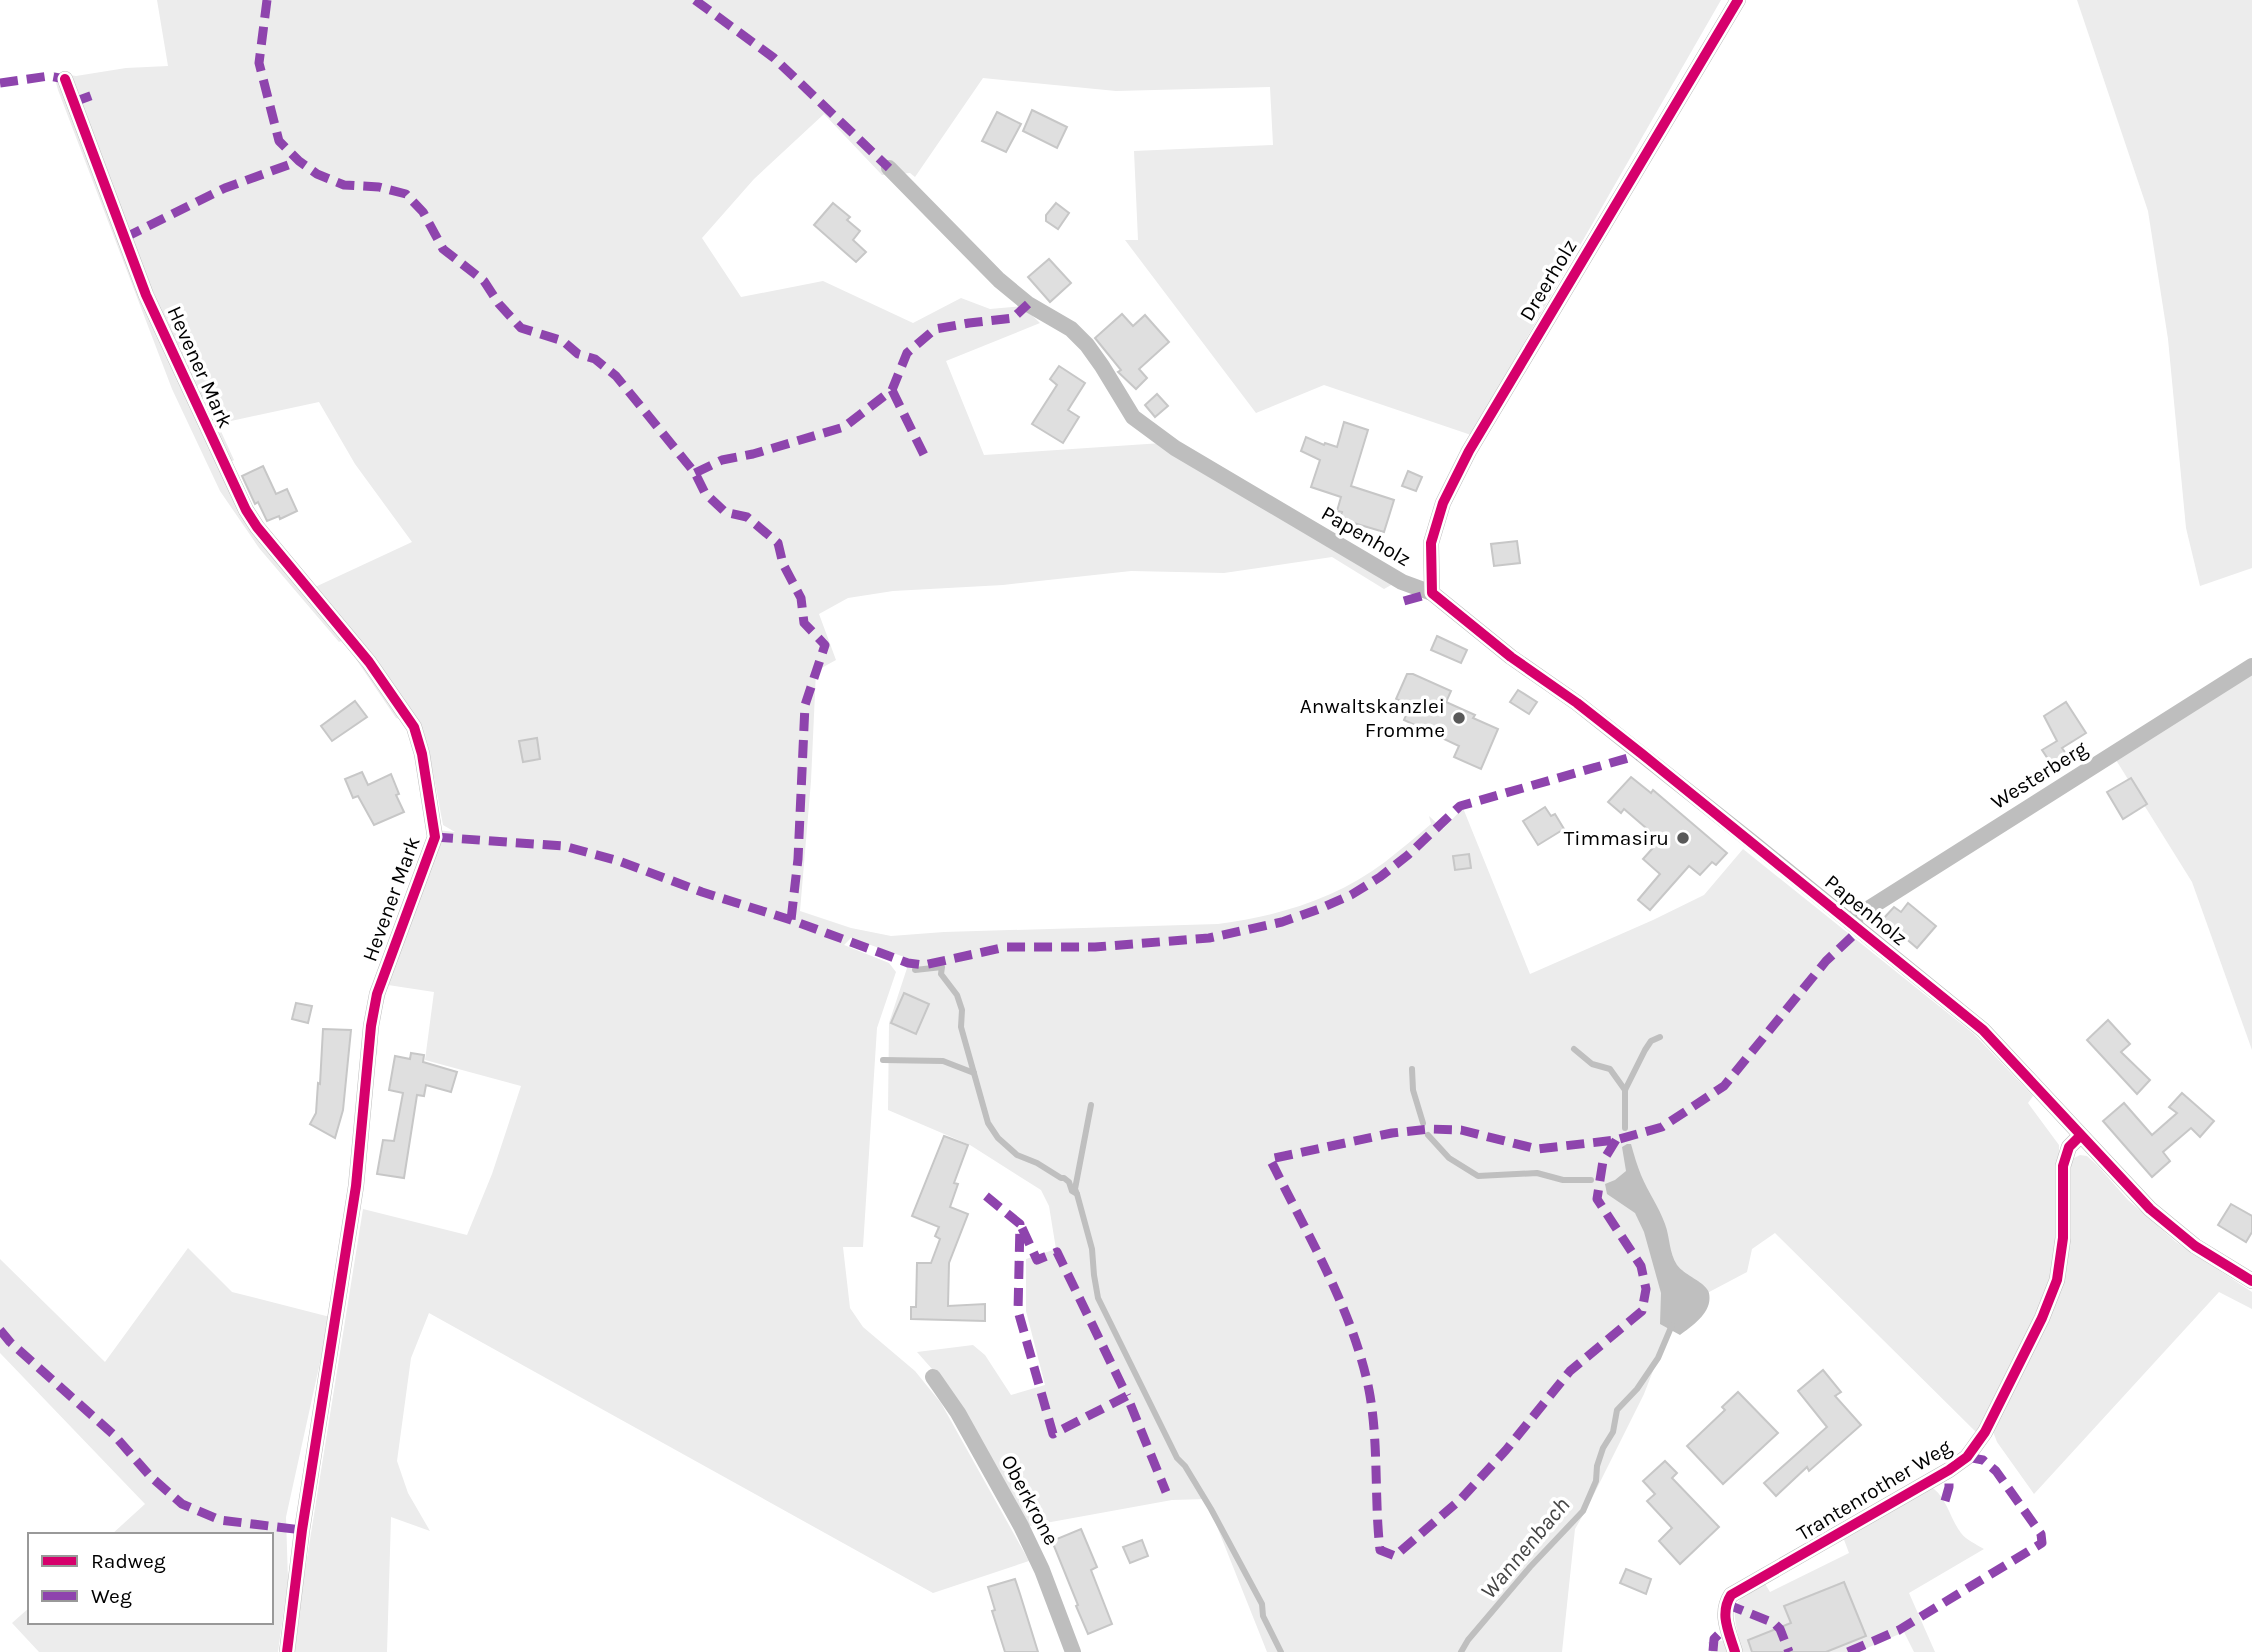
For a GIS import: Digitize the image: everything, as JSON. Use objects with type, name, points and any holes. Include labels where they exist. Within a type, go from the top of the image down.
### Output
[{"type":"street","name":"Dreerholz","points":[[1432,593],[1431,543],[1443,503],[1464,461],[1738,0]]},
{"type":"street","name":"Hevener Mark","points":[[65,79],[146,295],[246,510],[257,527],[369,662],[414,727],[422,754],[435,837],[377,994],[371,1026],[356,1186],[304,1516],[288,1652]]},
{"type":"street","name":"Papenholz","points":[[889,168],[999,280],[1028,304],[1070,329],[1087,345],[1133,417],[1175,448],[1390,575],[1432,593],[1511,657],[1642,754],[1983,1030],[2150,1209],[2195,1246],[2252,1281]]},
{"type":"street","name":"Westerberg","points":[[1849,921],[2252,666]]},
{"type":"street","name":"Trantenrother Weg","points":[[1735,1652],[1724,1614],[1731,1595],[1949,1470],[1968,1457],[1977,1445],[2042,1318],[2057,1279],[2063,1238],[2063,1167],[2070,1147],[2080,1136]]},
{"type":"street","name":"Oberkrone","points":[[933,1377],[958,1413],[1021,1526],[1042,1570],[1073,1652]]},
{"type":"shaded area","points":[[157,0],[1721,0],[1471,435],[1324,385],[1256,413],[1125,240],[1138,240],[1134,151],[1273,145],[1270,87],[1116,91],[983,78],[915,177],[910,173],[882,175],[824,114],[754,179],[702,238],[741,297],[823,281],[913,323],[961,298],[990,309],[1022,306],[1040,323],[946,361],[984,455],[1162,443],[1393,584],[1384,589],[1332,557],[1224,573],[1131,571],[1003,585],[893,591],[848,598],[819,614],[836,660],[816,671],[811,781],[800,911],[851,928],[891,936],[1240,921],[1306,904],[1347,886],[1385,862],[1431,824],[1429,816],[1443,829],[1463,808],[1530,974],[1704,895],[1743,849],[1974,1034],[2033,1096],[2028,1103],[2059,1145],[2058,1247],[2044,1300],[1978,1434],[1775,1233],[1752,1249],[1747,1272],[1677,1309],[1644,1394],[1575,1529],[1562,1652],[1267,1652],[1206,1499],[1172,1500],[1029,1526],[940,1378],[917,1352],[973,1345],[985,1355],[1011,1395],[1045,1385],[1026,1311],[1026,1259],[1056,1249],[1049,1206],[1041,1190],[970,1145],[888,1110],[889,1023],[910,959],[851,938],[844,945],[889,963],[896,972],[877,1028],[863,1247],[843,1247],[850,1308],[863,1327],[915,1371],[941,1403],[1029,1561],[933,1593],[429,1313],[411,1358],[397,1461],[408,1493],[430,1531],[391,1517],[387,1652],[295,1652],[303,1583],[363,1209],[467,1235],[492,1174],[521,1086],[425,1060],[434,992],[388,985],[379,1020],[377,1056],[375,1050],[379,1007],[429,829],[455,832],[443,825],[421,724],[396,718],[343,640],[339,642],[259,548],[220,491],[172,389],[53,72],[76,76],[126,68],[168,66]],"holes":[[[319,402],[355,464],[412,542],[313,588],[220,469],[234,460],[219,427],[231,421]]]},
{"type":"shaded area","points":[[2077,0],[2252,0],[2252,568],[2200,586],[2186,528],[2168,339],[2148,211]]},
{"type":"shaded area","points":[[2252,673],[2252,1050],[2192,882],[2116,760]]},
{"type":"shaded area","points":[[1631,1144],[1641,1175],[1663,1218],[1674,1260],[1709,1293],[1705,1312],[1680,1335],[1660,1324],[1661,1293],[1644,1232],[1635,1213],[1607,1194],[1605,1184],[1626,1171],[1622,1147]]},
{"type":"shaded area","points":[[2080,1155],[2087,1156],[2128,1200],[2176,1242],[2252,1292],[2252,1309],[2219,1292],[2034,1494],[1997,1442],[1992,1429],[2045,1321],[2067,1180],[2072,1159]]},
{"type":"shaded area","points":[[188,1248],[232,1292],[330,1317],[286,1517],[288,1580],[278,1652],[39,1652],[12,1623],[28,1609],[28,1624],[273,1624],[273,1533],[113,1533],[145,1504],[0,1353],[0,1259],[105,1362]]},
{"type":"shaded area","points":[[1929,1486],[1940,1495],[1963,1535],[1984,1549],[1909,1593],[1935,1652],[1914,1652],[1904,1632],[1858,1652],[1711,1652],[1708,1642],[1739,1639],[1735,1610],[1746,1594],[1764,1582],[1770,1592],[1849,1553],[1843,1537]]},
{"type":"building","points":[[1032,110],[1067,127],[1057,148],[1023,131]]},
{"type":"building","points":[[997,112],[1021,124],[1006,152],[982,141]]},
{"type":"building","points":[[833,203],[850,217],[847,220],[860,231],[853,240],[866,252],[856,262],[814,225]]},
{"type":"building","points":[[1056,203],[1069,213],[1058,229],[1046,221],[1046,215]]},
{"type":"building","points":[[1049,259],[1071,283],[1050,302],[1028,277]]},
{"type":"building","points":[[1122,314],[1133,326],[1145,315],[1169,342],[1139,369],[1147,378],[1136,389],[1118,372],[1121,370],[1095,338]]},
{"type":"building","points":[[1059,366],[1085,383],[1068,410],[1079,417],[1063,443],[1032,424],[1057,385],[1050,379]]},
{"type":"building","points":[[1157,394],[1168,406],[1155,417],[1145,405]]},
{"type":"building","points":[[1344,422],[1368,430],[1351,486],[1394,500],[1384,532],[1340,519],[1342,512],[1337,511],[1341,497],[1311,487],[1320,460],[1301,451],[1306,437],[1337,447]]},
{"type":"building","points":[[263,466],[276,494],[287,489],[297,511],[280,519],[279,516],[267,521],[258,502],[255,504],[242,476]]},
{"type":"building","points":[[1408,471],[1422,477],[1416,491],[1402,486]]},
{"type":"building","points":[[1517,541],[1520,563],[1494,566],[1491,544]]},
{"type":"building","points":[[1437,636],[1467,650],[1461,663],[1431,650]]},
{"type":"building","points":[[1407,674],[1413,674],[1451,691],[1446,702],[1498,729],[1481,769],[1454,757],[1459,746],[1404,720],[1410,705],[1396,699]]},
{"type":"building","points":[[1518,690],[1537,702],[1529,714],[1510,702]]},
{"type":"building","points":[[355,701],[367,717],[332,741],[321,726]]},
{"type":"building","points":[[2066,702],[2086,733],[2062,748],[2067,755],[2052,765],[2042,750],[2057,741],[2044,716]]},
{"type":"building","points":[[537,738],[540,759],[523,762],[519,741]]},
{"type":"building","points":[[362,772],[368,785],[391,774],[404,812],[374,825],[358,796],[353,798],[345,779]]},
{"type":"building","points":[[1631,777],[1651,793],[1653,790],[1727,853],[1716,865],[1712,862],[1700,875],[1689,866],[1650,910],[1638,900],[1660,874],[1643,859],[1660,840],[1624,809],[1621,813],[1608,802]]},
{"type":"building","points":[[2131,778],[2147,804],[2123,819],[2107,792]]},
{"type":"building","points":[[1545,807],[1551,816],[1555,814],[1564,829],[1538,845],[1523,821]]},
{"type":"building","points":[[1469,854],[1471,868],[1455,870],[1453,856]]},
{"type":"building","points":[[1908,903],[1936,926],[1917,948],[1883,919],[1894,907],[1901,912]]},
{"type":"building","points":[[904,993],[929,1004],[916,1034],[891,1023]]},
{"type":"building","points":[[296,1003],[312,1006],[308,1023],[292,1019]]},
{"type":"building","points":[[2108,1020],[2130,1044],[2121,1052],[2150,1080],[2137,1094],[2087,1040]]},
{"type":"building","points":[[323,1029],[351,1030],[343,1110],[335,1138],[310,1124],[316,1113],[318,1083],[320,1084]]},
{"type":"building","points":[[411,1053],[424,1055],[423,1062],[457,1072],[451,1092],[426,1085],[424,1096],[417,1095],[404,1178],[377,1174],[383,1140],[394,1141],[403,1093],[389,1090],[395,1056],[410,1059]]},
{"type":"building","points":[[2182,1093],[2214,1121],[2200,1137],[2191,1128],[2163,1152],[2170,1161],[2152,1177],[2103,1121],[2124,1103],[2152,1135],[2177,1113],[2169,1107]]},
{"type":"building","points":[[944,1136],[968,1145],[954,1183],[958,1184],[950,1207],[968,1214],[949,1263],[948,1306],[985,1304],[985,1321],[911,1319],[911,1307],[916,1307],[917,1263],[931,1263],[940,1239],[935,1236],[939,1227],[912,1216]]},
{"type":"building","points":[[2231,1204],[2252,1216],[2252,1232],[2246,1242],[2218,1225]]},
{"type":"building","points":[[1823,1370],[1841,1392],[1835,1396],[1861,1425],[1809,1471],[1807,1467],[1776,1496],[1764,1483],[1827,1427],[1798,1391]]},
{"type":"building","points":[[1738,1392],[1778,1433],[1723,1484],[1687,1446],[1725,1410],[1722,1407]]},
{"type":"building","points":[[1665,1461],[1677,1473],[1672,1478],[1719,1527],[1680,1564],[1659,1541],[1672,1528],[1647,1501],[1655,1494],[1643,1481]]},
{"type":"building","points":[[1081,1529],[1097,1567],[1091,1570],[1112,1624],[1088,1634],[1052,1541]]},
{"type":"building","points":[[1142,1540],[1148,1556],[1130,1563],[1123,1547]]},
{"type":"building","points":[[1626,1569],[1651,1579],[1646,1594],[1620,1583]]},
{"type":"building","points":[[1015,1579],[1038,1652],[1005,1652],[992,1611],[995,1610],[988,1587]]},
{"type":"building","points":[[1844,1582],[1866,1636],[1826,1652],[1752,1652],[1748,1640],[1791,1623],[1784,1606]]},
{"type":"waterway","points":[[915,970],[942,967],[941,974],[957,995],[962,1010],[961,1027],[988,1123],[998,1138],[1017,1155],[1064,1178],[1077,1194],[1092,1249],[1098,1298],[1177,1458],[1185,1466],[1211,1509],[1262,1604],[1263,1616],[1281,1652]]},
{"type":"waterway","points":[[1625,1128],[1625,1090],[1645,1050],[1651,1041],[1660,1037]]},
{"type":"waterway","points":[[1574,1049],[1592,1064],[1610,1069],[1625,1090]]},
{"type":"waterway","points":[[883,1060],[943,1061],[974,1073]]},
{"type":"waterway","points":[[1412,1069],[1413,1090],[1423,1123]]},
{"type":"waterway","points":[[1077,1194],[1075,1189],[1091,1105]]},
{"type":"waterway","points":[[1428,1135],[1449,1158],[1478,1176],[1537,1173],[1563,1180],[1591,1180]]},
{"type":"waterway","name":"Wannenbach","points":[[1461,1652],[1468,1640],[1530,1567],[1583,1511],[1596,1481],[1597,1466],[1603,1448],[1613,1432],[1617,1410],[1637,1389],[1658,1358],[1672,1325]]},
{"type":"marked path","points":[[267,0],[259,63],[279,141],[317,174],[344,185],[379,187],[406,194],[423,212],[443,249],[484,281],[499,304],[521,328],[563,341],[578,354],[595,359],[616,376],[695,473],[705,493],[725,512],[747,517],[778,543],[783,564],[801,598],[804,623],[825,645],[805,705],[798,859],[791,920]]},
{"type":"marked path","points":[[695,0],[774,58],[889,168]]},
{"type":"marked path","points":[[0,83],[49,76],[65,79]]},
{"type":"marked path","points":[[74,102],[93,95]]},
{"type":"marked path","points":[[124,238],[225,188],[299,161]]},
{"type":"marked path","points":[[695,473],[722,460],[753,454],[844,427],[892,390],[907,353],[935,329],[1013,318],[1028,304]]},
{"type":"marked path","points":[[892,390],[924,455]]},
{"type":"marked path","points":[[1404,601],[1432,593]]},
{"type":"marked path","points":[[435,837],[564,846],[619,861],[908,963],[924,965],[1006,947],[1095,947],[1209,938],[1282,922],[1351,895],[1380,877],[1408,855],[1460,806],[1642,754]]},
{"type":"marked path","points":[[1616,1140],[1603,1161],[1597,1199],[1641,1266],[1646,1289],[1642,1311],[1570,1371],[1506,1450],[1461,1499],[1395,1556],[1380,1550],[1374,1430],[1362,1360],[1327,1272],[1270,1159],[1392,1133],[1430,1129],[1461,1130],[1537,1149],[1616,1140],[1662,1127],[1724,1086],[1826,961],[1859,930]]},
{"type":"marked path","points":[[986,1196],[1020,1224],[1018,1311],[1053,1434],[1127,1396],[1166,1492]]},
{"type":"marked path","points":[[1022,1228],[1037,1260],[1057,1252],[1127,1396]]},
{"type":"marked path","points":[[0,1330],[114,1435],[151,1477],[182,1504],[220,1520],[302,1530]]},
{"type":"marked path","points":[[1848,1652],[1899,1630],[2042,1543],[2041,1534],[1996,1471],[1983,1460],[1967,1457]]},
{"type":"marked path","points":[[1945,1501],[1949,1487],[1949,1470]]},
{"type":"marked path","points":[[1726,1604],[1774,1623],[1780,1629],[1789,1652]]},
{"type":"marked path","points":[[1713,1651],[1714,1639],[1727,1626]]},
{"type":"cycle path","points":[[1738,0],[1469,451],[1443,503],[1431,543],[1432,593],[1511,657],[1577,703],[1642,754],[1983,1030],[2150,1209],[2195,1246],[2252,1281]]},
{"type":"cycle path","points":[[65,79],[146,295],[246,510],[257,527],[369,662],[414,727],[422,754],[435,837],[377,994],[371,1026],[356,1186],[302,1530],[287,1652]]},
{"type":"cycle path","points":[[1735,1652],[1725,1616],[1731,1595],[1949,1470],[1967,1457],[1985,1432],[2042,1318],[2057,1280],[2063,1238],[2063,1166],[2069,1147],[2080,1136]]},
{"type":"place","name":"Anwaltskanzlei Fromme","points":[[1459,718]]},
{"type":"place","name":"Timmasiru","points":[[1683,838]]}]
